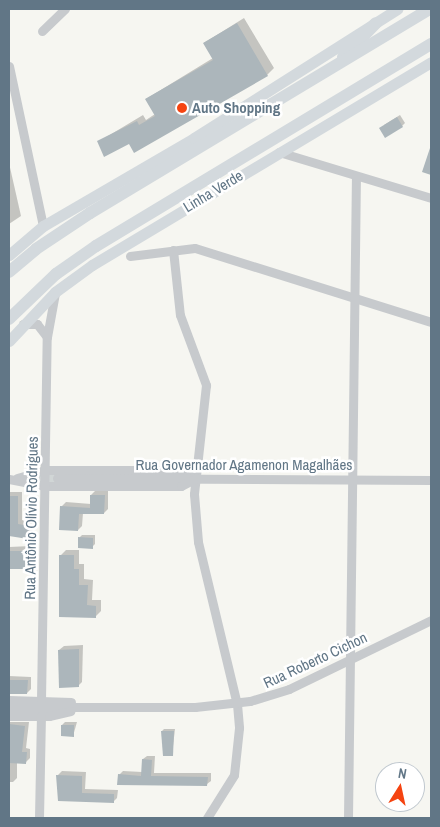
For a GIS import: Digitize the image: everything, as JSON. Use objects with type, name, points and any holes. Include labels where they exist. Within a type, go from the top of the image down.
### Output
[{"type":"highway","points":[[9,272],[77,222],[429,9]]},
{"type":"highway","points":[[332,68],[376,23]]},
{"type":"highway","name":"Linha Verde","points":[[9,319],[56,274],[96,246],[431,44]]},
{"type":"main road","points":[[9,255],[43,226],[194,138],[397,9]]},
{"type":"main road","name":"Linha Verde","points":[[9,341],[55,292],[117,249],[431,62]]},
{"type":"street","points":[[42,31],[65,9]]},
{"type":"street","points":[[9,66],[43,226]]},
{"type":"street","points":[[279,152],[431,198]]},
{"type":"street","points":[[348,818],[356,176]]},
{"type":"street","points":[[130,256],[195,248],[431,322]]},
{"type":"street","points":[[174,250],[180,315],[206,385],[194,505],[200,558],[237,704],[239,742],[234,775],[207,818]]},
{"type":"street","name":"Rua Antônio Olívio Rodrigues","points":[[41,700],[47,337],[55,292]]},
{"type":"street","points":[[23,324],[37,324],[47,337]]},
{"type":"street","points":[[12,479],[45,470],[184,470],[196,478]]},
{"type":"street","name":"Rua Governador Agamenon Magalhães","points":[[56,478],[431,480]]},
{"type":"street","points":[[12,479],[45,486],[181,486],[196,478]]},
{"type":"street","name":"Rua Roberto Cichon","points":[[9,707],[85,708],[237,704],[275,695],[431,620]]},
{"type":"street","points":[[9,700],[75,703],[85,708]]},
{"type":"street","name":"Rua Roberto Cichon","points":[[9,716],[41,716],[85,708]]},
{"type":"street","points":[[39,818],[41,716]]},
{"type":"building","points":[[237,23],[268,76],[134,153],[129,144],[104,157],[97,141],[137,121],[139,125],[155,116],[145,99],[213,60],[203,43]]},
{"type":"building","points":[[397,117],[403,127],[385,138],[379,128]]},
{"type":"building","points":[[431,148],[431,175],[422,172]]},
{"type":"building","points":[[90,495],[105,495],[104,514],[79,514],[78,531],[59,530],[60,506],[90,508]]},
{"type":"building","points":[[9,496],[18,496],[18,524],[30,526],[28,539],[9,536]]},
{"type":"building","points":[[78,537],[93,538],[93,549],[78,548]]},
{"type":"building","points":[[9,551],[27,551],[27,569],[9,569]]},
{"type":"building","points":[[59,555],[74,555],[74,569],[79,569],[79,585],[88,585],[87,605],[96,606],[96,618],[59,617]]},
{"type":"building","points":[[79,649],[79,687],[59,688],[58,650]]},
{"type":"building","points":[[9,680],[28,680],[27,694],[9,694]]},
{"type":"building","points":[[9,724],[25,726],[22,752],[27,752],[26,764],[9,763]]},
{"type":"building","points":[[61,725],[74,725],[74,737],[61,736]]},
{"type":"building","points":[[161,731],[174,731],[173,756],[163,756]]},
{"type":"building","points":[[142,759],[152,760],[151,776],[208,777],[207,786],[117,785],[118,774],[141,776]]},
{"type":"building","points":[[56,775],[82,776],[82,793],[114,794],[114,803],[58,801]]},
{"type":"tunnel","points":[[19,479],[57,478]]},
{"type":"place","name":"Auto Shopping","points":[[182,108]]}]
